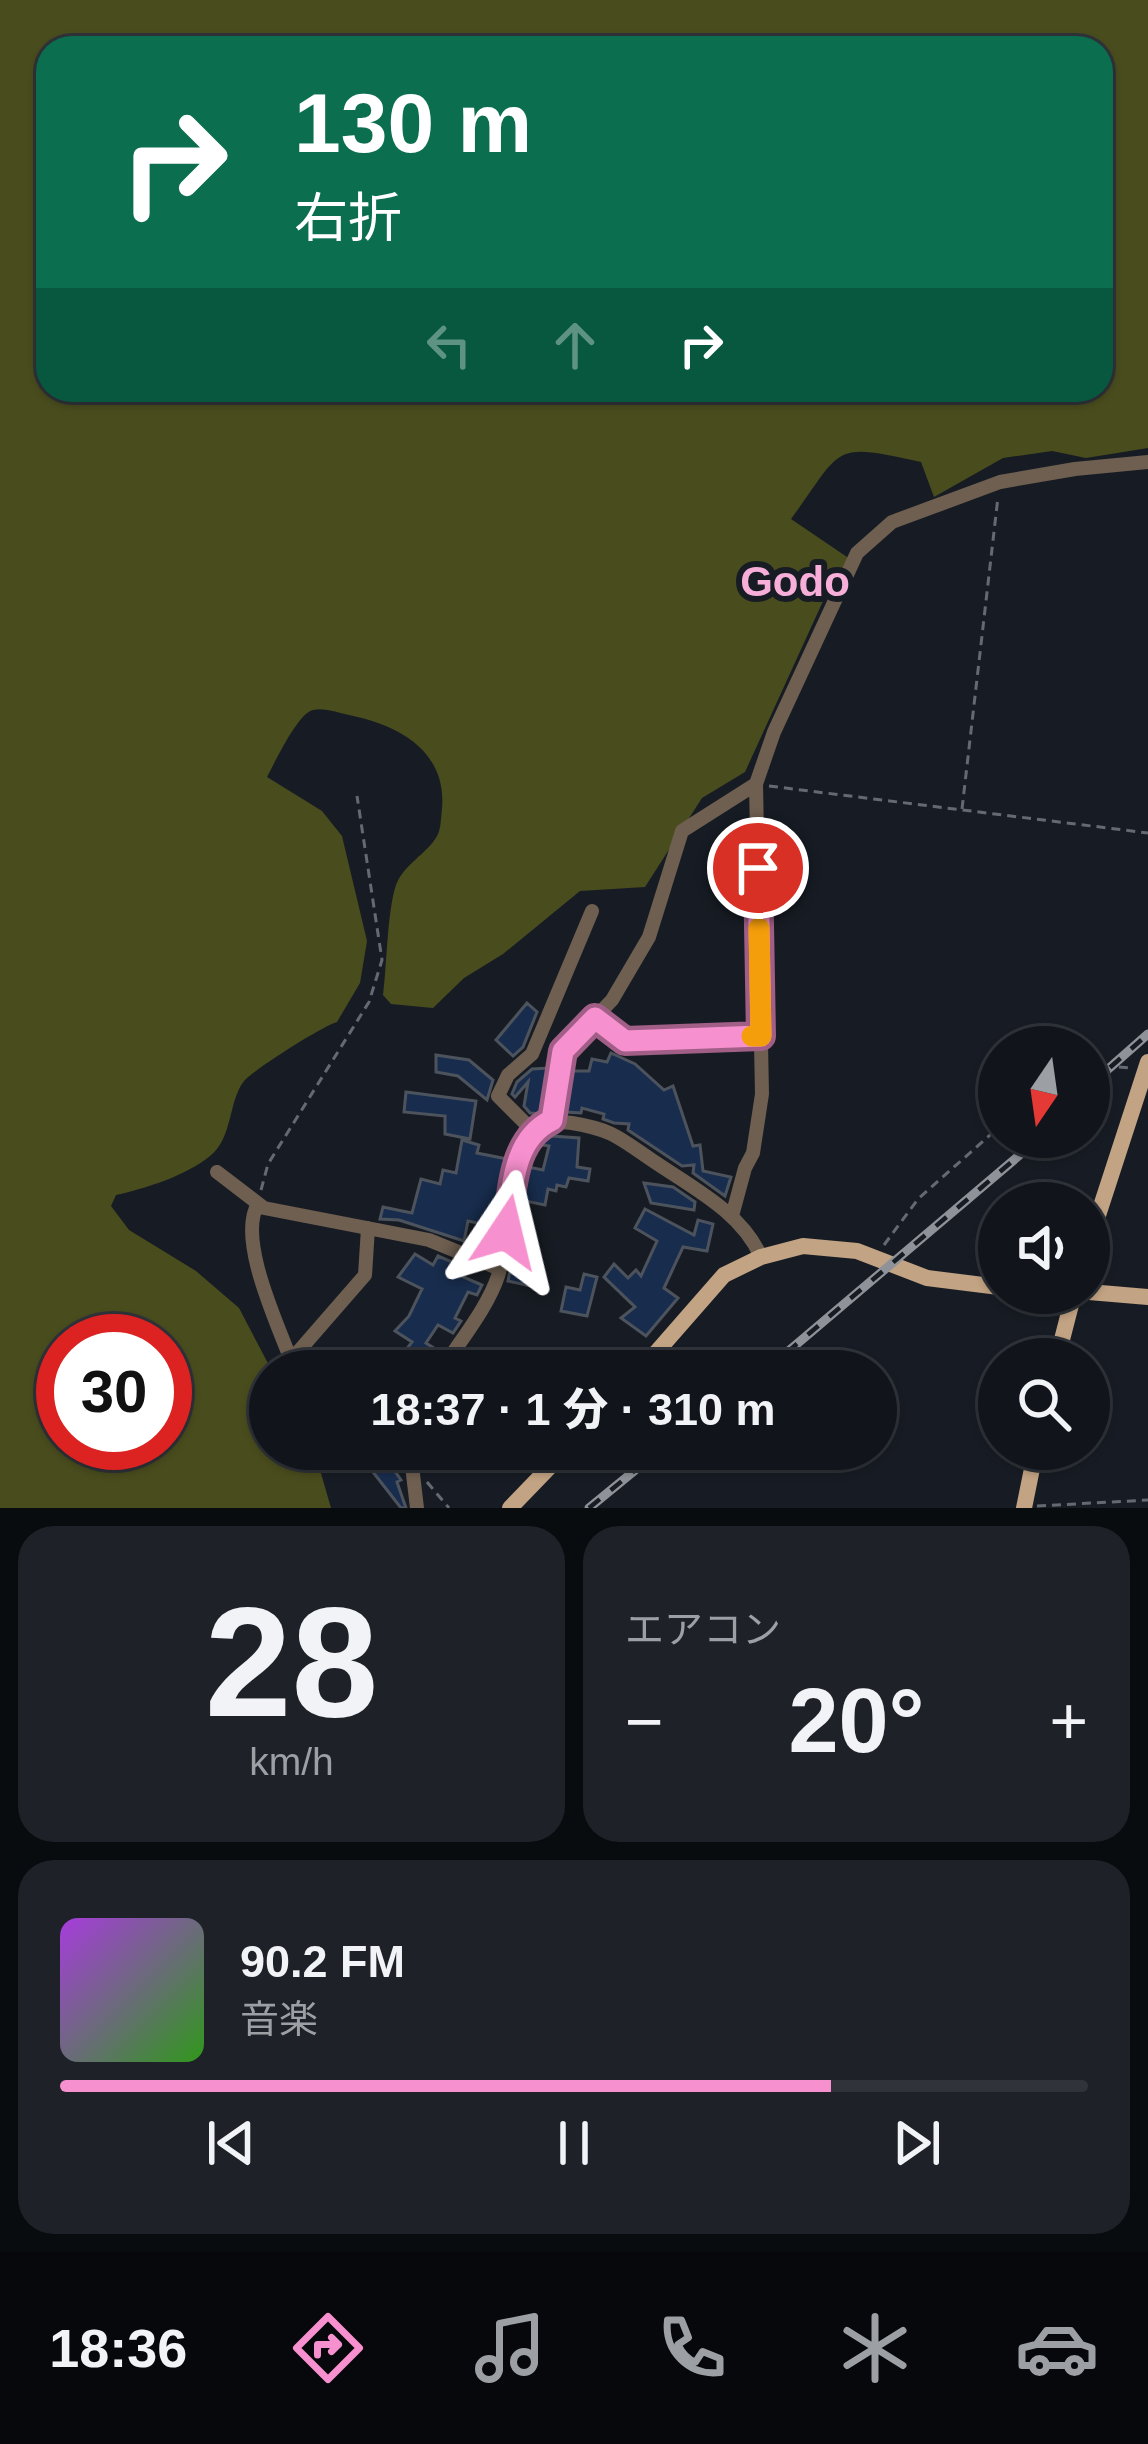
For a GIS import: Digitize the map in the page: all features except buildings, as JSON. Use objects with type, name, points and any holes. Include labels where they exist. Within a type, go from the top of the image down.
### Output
[{"type":"main road","points":[[1109,1182],[1147,1067]]},
{"type":"main road","points":[[658,1350],[724,1275],[761,1257],[824,1245],[872,1255],[927,1278],[978,1284]]},
{"type":"main road","points":[[1110,1294],[1148,1297]]},
{"type":"main road","points":[[510,1508],[547,1470]]},
{"type":"main road","points":[[1024,1507],[1032,1470]]},
{"type":"street","points":[[732,1216],[753,1153],[762,1094],[756,784],[857,553],[892,522],[1000,482],[1148,462]]},
{"type":"street","points":[[552,1120],[563,1051],[612,1000],[649,937],[682,831],[756,784]]},
{"type":"street","points":[[532,1130],[498,1096],[508,1075],[532,1054],[592,911]]},
{"type":"street","points":[[595,1018],[625,1041],[761,1036]]},
{"type":"street","points":[[454,1350],[498,1278],[518,1159],[532,1130],[552,1120],[608,1129],[732,1216],[752,1236],[761,1257]]},
{"type":"street","points":[[217,1172],[258,1204],[429,1240],[500,1269]]},
{"type":"street","points":[[258,1204],[250,1220],[252,1238],[291,1360],[365,1275],[368,1228]]},
{"type":"street","points":[[412,1470],[416,1508]]},
{"type":"path","points":[[962,811],[1000,482]]},
{"type":"path","points":[[756,784],[1148,833]]},
{"type":"path","points":[[258,1204],[268,1163],[369,1002],[382,960],[357,796]]},
{"type":"path","points":[[1110,1066],[1147,1067]]},
{"type":"path","points":[[872,1255],[892,1238],[918,1198],[978,1145]]},
{"type":"path","points":[[421,1470],[449,1508]]},
{"type":"path","points":[[1024,1507],[1148,1500]]},
{"type":"green space","points":[[0,0],[1148,0],[1148,448],[1086,458],[1052,451],[1003,458],[934,497],[921,462],[854,452],[831,464],[791,519],[850,559],[829,588],[745,772],[702,798],[645,887],[580,891],[503,954],[464,978],[433,1008],[391,1004],[383,995],[393,896],[404,871],[439,830],[442,809],[437,771],[428,756],[402,734],[327,710],[307,713],[287,739],[267,777],[322,811],[342,836],[367,941],[360,983],[337,1022],[244,1081],[223,1140],[210,1156],[165,1180],[116,1195],[111,1206],[129,1230],[196,1271],[239,1308],[261,1350],[249,1350],[249,1470],[320,1470],[331,1508],[0,1508]]},
{"type":"railway","points":[[1110,1067],[1148,1034]]},
{"type":"railway","points":[[790,1350],[1016,1158]]},
{"type":"railway","points":[[589,1508],[635,1470]]},
{"type":"slow traffic","points":[[752,1036],[761,1036],[759,928]]},
{"type":"district","name":"Godo","points":[[795,581]]},
{"type":"route","points":[[506,1232],[518,1159],[532,1130],[552,1120],[563,1051],[595,1018],[625,1041],[761,1036],[758,868]]}]
